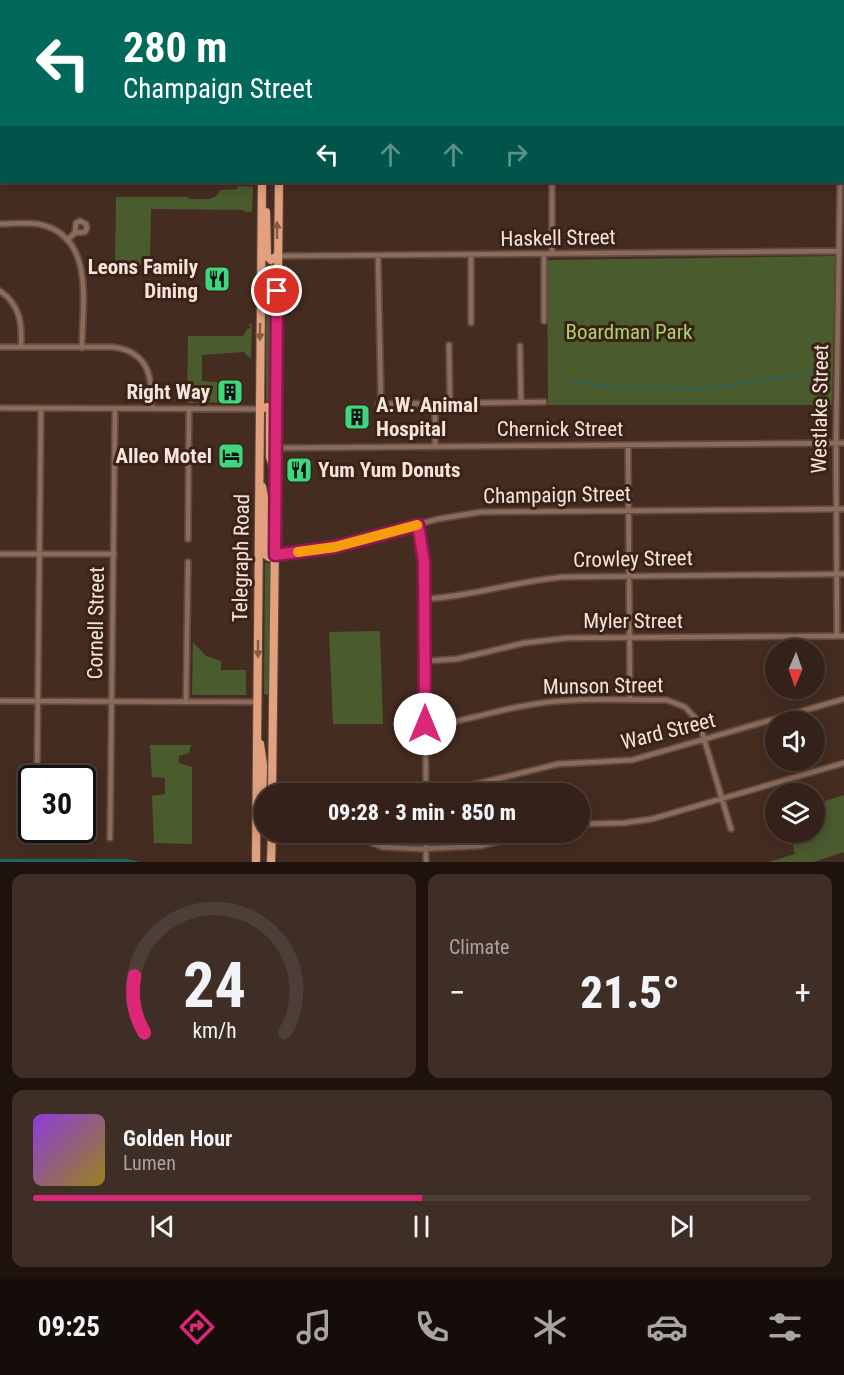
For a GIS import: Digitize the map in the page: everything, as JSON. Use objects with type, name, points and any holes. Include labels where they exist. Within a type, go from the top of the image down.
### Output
[{"type":"main road","name":"Telegraph Road","points":[[256,858],[262,183]]},
{"type":"main road","points":[[273,183],[273,198],[277,209]]},
{"type":"main road","name":"Telegraph Road","points":[[272,783],[276,256],[279,183]]},
{"type":"main road","points":[[262,196],[267,214],[267,256],[271,260],[276,256]]},
{"type":"main road","points":[[260,409],[270,408],[270,457],[276,476]]},
{"type":"main road","points":[[260,480],[265,495],[266,553],[269,557],[275,555]]},
{"type":"main road","points":[[258,702],[268,701],[269,749],[273,760]]},
{"type":"main road","points":[[257,734],[263,757],[263,783]]},
{"type":"main road","points":[[271,861],[272,843]]},
{"type":"main road","points":[[256,858],[265,855],[271,861]]},
{"type":"street","points":[[552,183],[552,254]]},
{"type":"street","name":"Westlake Street","points":[[837,636],[836,443],[841,297],[840,183]]},
{"type":"street","points":[[0,224],[38,224],[68,240],[77,254],[82,272],[82,348]]},
{"type":"street","points":[[68,240],[75,233]]},
{"type":"street","name":"Haskell Street","points":[[276,256],[839,251]]},
{"type":"street","points":[[471,255],[471,323]]},
{"type":"street","points":[[544,255],[544,321]]},
{"type":"street","points":[[378,256],[379,404],[544,402]]},
{"type":"street","points":[[0,291],[9,298],[18,312],[21,324],[21,347]]},
{"type":"street","points":[[449,345],[450,403]]},
{"type":"street","points":[[520,346],[521,402]]},
{"type":"street","points":[[0,347],[119,348],[138,358],[145,366],[150,377],[152,409]]},
{"type":"street","points":[[837,365],[844,365]]},
{"type":"street","points":[[435,403],[435,446]]},
{"type":"street","points":[[0,408],[260,409]]},
{"type":"street","points":[[38,765],[40,409]]},
{"type":"street","name":"Cornell Street","points":[[110,838],[115,409]]},
{"type":"street","points":[[188,539],[189,409]]},
{"type":"street","name":"Chernick Street","points":[[276,448],[844,443]]},
{"type":"street","points":[[628,445],[630,700]]},
{"type":"street","name":"Champaign Street","points":[[275,555],[335,547],[452,516],[481,512],[844,508]]},
{"type":"street","points":[[418,525],[424,551],[426,783]]},
{"type":"street","points":[[0,554],[114,554]]},
{"type":"street","points":[[186,702],[188,562]]},
{"type":"street","name":"Crowley Street","points":[[424,599],[458,596],[543,578],[629,575],[844,574]]},
{"type":"street","name":"Myler Street","points":[[425,661],[457,658],[505,646],[543,640],[844,636]]},
{"type":"street","name":"Ward Street","points":[[480,783],[558,764],[632,760],[844,699]]},
{"type":"street","name":"Munson Street","points":[[425,724],[459,721],[543,703],[667,700],[682,704],[697,718],[731,829]]},
{"type":"street","points":[[0,701],[258,702]]},
{"type":"street","points":[[590,823],[642,821],[844,763]]},
{"type":"street","points":[[372,843],[382,847],[426,849],[480,846],[492,843]]},
{"type":"street","points":[[426,843],[426,862]]},
{"type":"green space","points":[[238,186],[253,187],[252,212],[151,209],[150,265],[115,265],[116,197],[208,199],[218,194],[220,190],[237,189]]},
{"type":"green space","name":"Boardman Park","points":[[835,256],[832,405],[548,405],[547,260]]},
{"type":"green space","points":[[266,265],[272,266],[271,402],[266,401]]},
{"type":"green space","points":[[249,324],[252,324],[251,359],[244,352],[202,355],[202,381],[217,382],[234,402],[187,403],[188,336],[243,336],[247,329],[251,328]]},
{"type":"green space","points":[[265,563],[271,563],[269,695],[264,694]]},
{"type":"green space","points":[[329,632],[380,632],[383,724],[333,724]]},
{"type":"green space","points":[[193,642],[206,656],[221,661],[221,670],[246,670],[246,695],[192,695]]},
{"type":"green space","points":[[150,745],[191,745],[189,753],[179,756],[179,763],[192,767],[192,844],[154,843],[152,796],[165,794],[165,778],[152,777]]},
{"type":"green space","points":[[844,795],[844,852],[813,862],[769,862],[795,854],[792,843],[825,843],[825,801]]},
{"type":"water","points":[[0,859],[127,859],[140,862],[0,862]]},
{"type":"waterway","points":[[571,381],[605,387],[707,389],[827,370]]},
{"type":"slow traffic","points":[[298,552],[335,547],[417,525]]},
{"type":"place","name":"Leons Family Dining","points":[[217,279]]},
{"type":"place","name":"Right Way","points":[[230,392]]},
{"type":"place","name":"A.W. Animal Hospital","points":[[357,417]]},
{"type":"place","name":"Alleo Motel","points":[[231,456]]},
{"type":"place","name":"Yum Yum Donuts","points":[[299,470]]},
{"type":"route","points":[[277,291],[275,555],[335,547],[418,525],[424,562],[425,724]]}]
